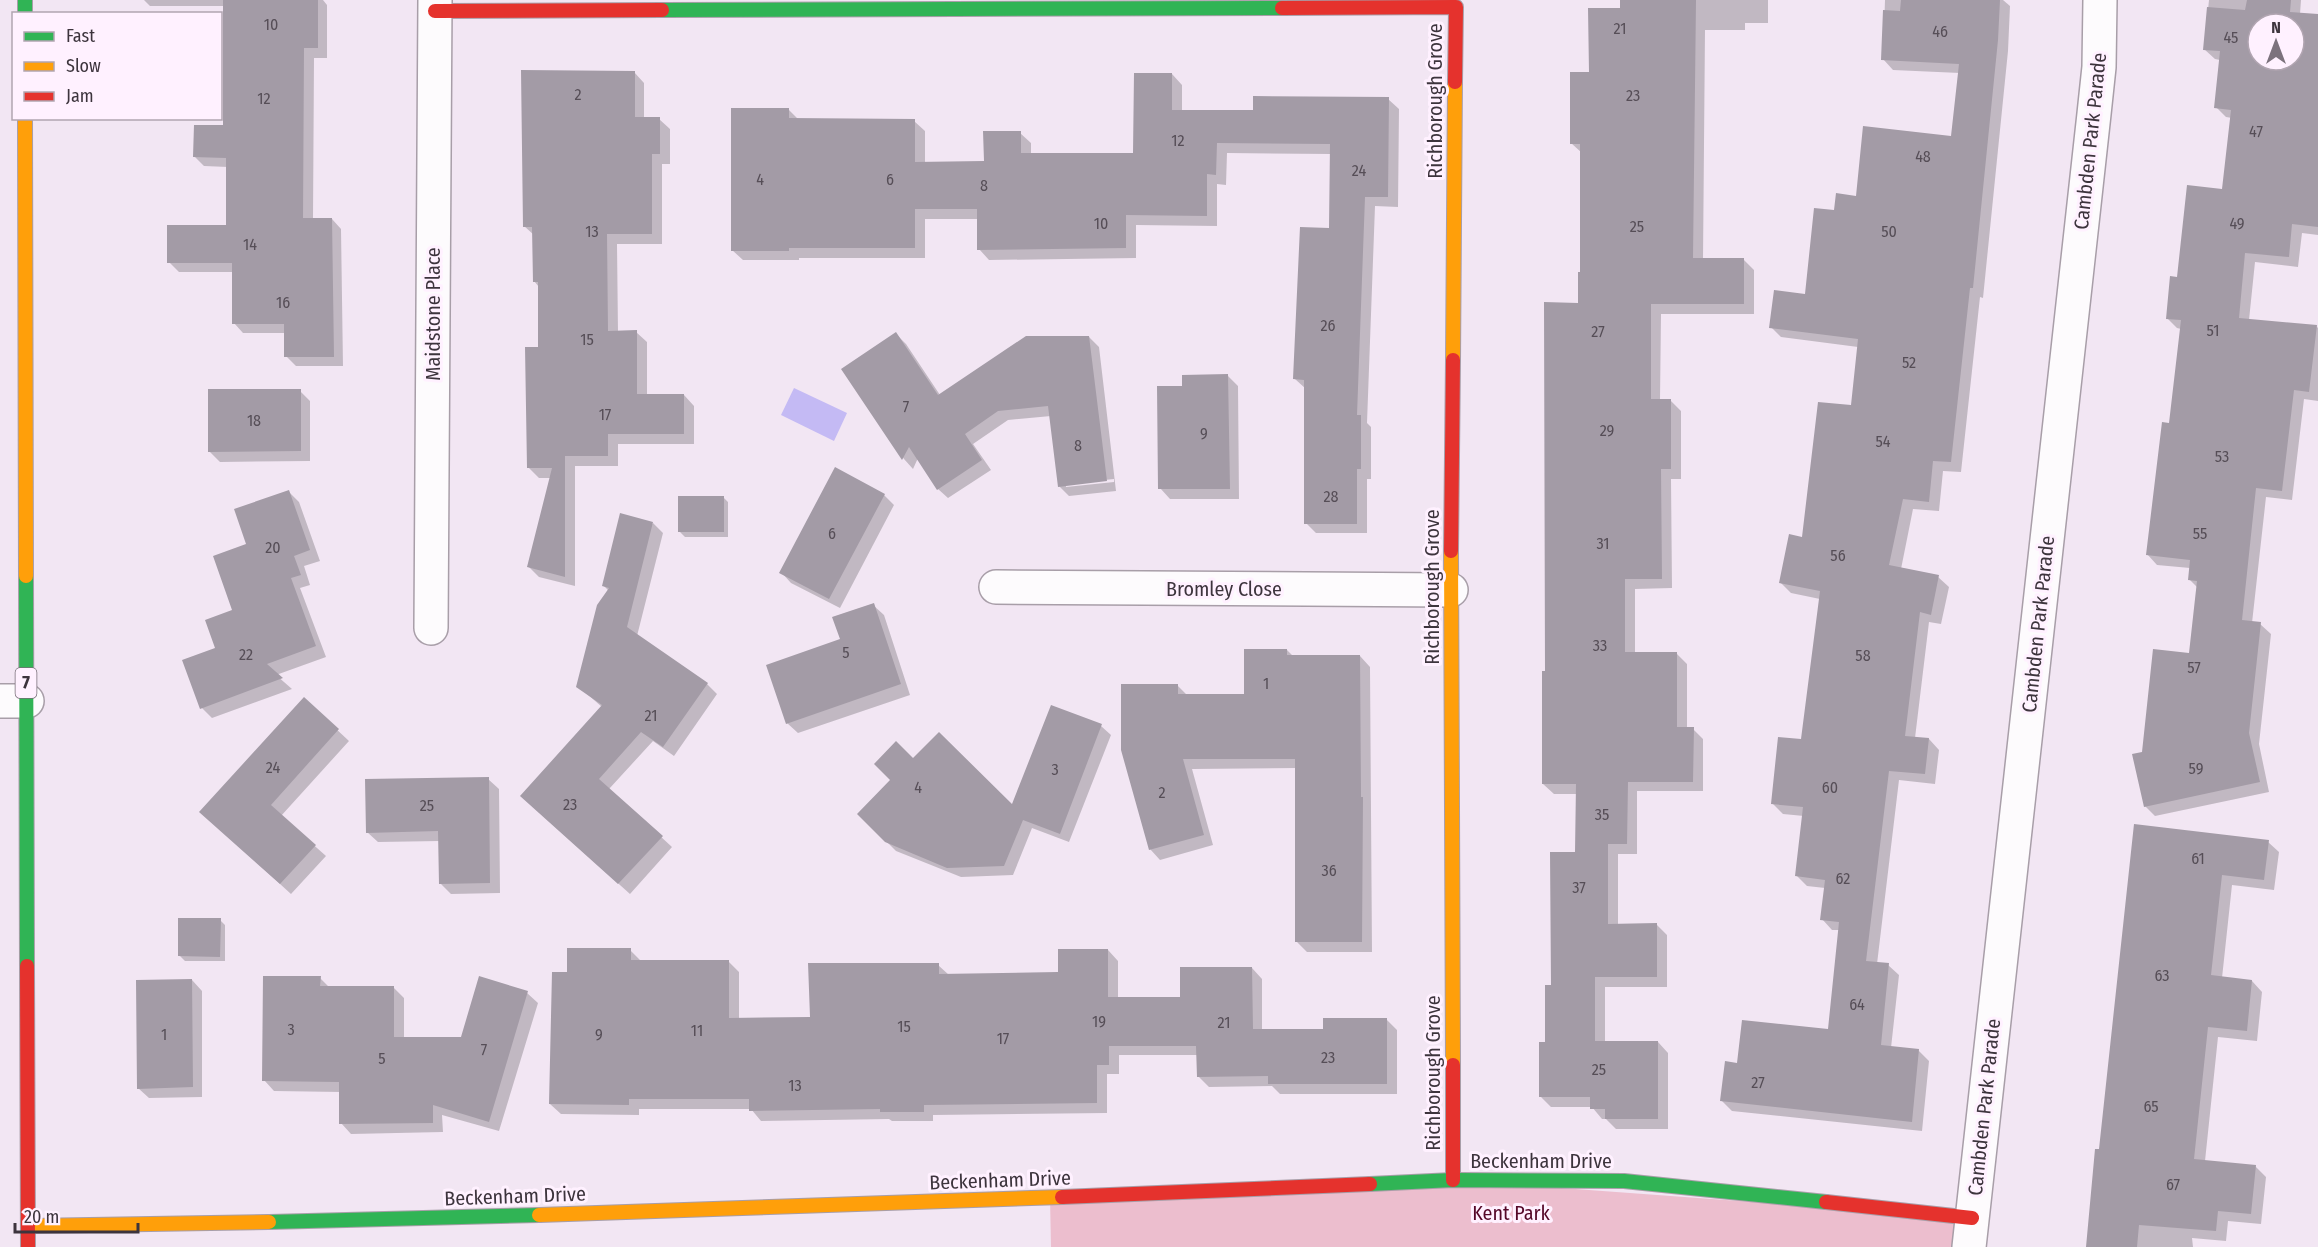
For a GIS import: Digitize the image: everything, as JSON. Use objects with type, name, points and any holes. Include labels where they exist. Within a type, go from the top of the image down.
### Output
[{"type":"street","name":"Cambden Park Parade","points":[[1971,1232],[2099,68],[2100,0]]},
{"type":"street","name":"Richborough Grove","points":[[435,5],[1456,7],[1451,590],[1453,1180]]},
{"type":"street","name":"Maidstone Place","points":[[431,628],[435,5]]},
{"type":"street","name":"7","points":[[25,120],[13,700],[28,1247]]},
{"type":"street","name":"Bromley Close","points":[[996,587],[1451,590]]},
{"type":"street","name":"Beckenham Drive","points":[[29,1226],[345,1220],[940,1202],[1453,1180],[1568,1179],[1624,1181],[1971,1232]]},
{"type":"green space","name":"Kent Park","points":[[1453,1180],[1972,1218],[1969,1247],[1051,1247],[1050,1197]]},
{"type":"shaded area","points":[[794,388],[847,413],[834,441],[781,415]]},
{"type":"building","points":[[223,0],[318,0],[318,48],[304,48],[303,218],[332,218],[334,357],[284,357],[284,324],[232,324],[232,263],[167,263],[167,225],[226,225],[226,158],[193,157],[194,125],[223,125]]},
{"type":"building","points":[[1620,0],[1696,0],[1693,258],[1744,258],[1744,304],[1651,304],[1651,399],[1671,399],[1671,469],[1661,469],[1662,579],[1625,579],[1625,652],[1677,652],[1677,727],[1694,727],[1693,782],[1628,782],[1627,844],[1608,844],[1608,924],[1657,923],[1657,977],[1595,977],[1595,1041],[1658,1041],[1658,1119],[1605,1119],[1605,1109],[1590,1109],[1590,1097],[1539,1097],[1539,1042],[1545,1042],[1545,985],[1551,985],[1550,852],[1575,852],[1576,784],[1542,784],[1542,671],[1545,671],[1544,302],[1578,303],[1580,144],[1570,144],[1570,72],[1589,72],[1588,8],[1620,8]]},
{"type":"building","points":[[1901,0],[2000,0],[1973,288],[1970,288],[1951,462],[1933,461],[1929,502],[1903,499],[1889,565],[1939,575],[1931,615],[1920,612],[1905,736],[1929,738],[1925,774],[1889,771],[1866,961],[1889,963],[1881,1045],[1919,1049],[1912,1122],[1720,1101],[1725,1061],[1737,1063],[1742,1020],[1828,1029],[1839,922],[1820,920],[1825,880],[1795,876],[1803,807],[1771,804],[1778,737],[1801,739],[1820,591],[1779,583],[1789,534],[1802,537],[1818,402],[1851,405],[1858,339],[1769,328],[1774,290],[1805,294],[1814,208],[1834,210],[1836,193],[1856,196],[1863,126],[1951,136],[1959,64],[1881,60],[1883,10],[1900,11]]},
{"type":"building","points":[[2247,0],[2291,0],[2290,12],[2246,12],[2246,72],[2306,72],[2306,13],[2318,14],[2318,227],[2292,224],[2289,257],[2245,253],[2239,318],[2317,325],[2309,392],[2294,390],[2282,491],[2256,488],[2242,620],[2261,622],[2249,733],[2260,782],[2144,807],[2132,754],[2142,752],[2153,649],[2189,653],[2197,581],[2188,580],[2190,560],[2146,555],[2162,422],[2169,423],[2181,320],[2166,319],[2170,276],[2177,277],[2187,185],[2222,189],[2231,110],[2214,108],[2220,51],[2203,50],[2207,7],[2245,10]]},
{"type":"building","points":[[521,70],[635,71],[635,117],[660,117],[660,154],[652,154],[652,234],[607,234],[608,331],[637,330],[637,394],[684,394],[684,434],[608,434],[608,456],[565,456],[565,577],[527,567],[552,468],[527,468],[525,347],[538,347],[538,282],[533,282],[532,227],[523,227]]},
{"type":"building","points":[[1134,73],[1172,73],[1172,110],[1253,110],[1253,96],[1389,97],[1388,197],[1365,197],[1357,415],[1361,415],[1361,469],[1357,469],[1357,524],[1304,524],[1304,380],[1293,379],[1300,227],[1329,228],[1330,144],[1217,143],[1216,175],[1207,174],[1207,216],[1126,215],[1126,248],[977,250],[977,209],[915,209],[915,248],[789,248],[789,251],[731,251],[731,108],[789,108],[789,118],[915,119],[915,162],[984,161],[983,131],[1021,131],[1021,153],[1133,153]]},
{"type":"building","points":[[896,332],[938,395],[1026,336],[1089,336],[1107,481],[1058,487],[1048,406],[998,411],[965,434],[982,460],[937,490],[909,447],[902,460],[841,369]]},
{"type":"building","points":[[1228,374],[1230,489],[1158,489],[1157,386],[1182,386],[1182,375]]},
{"type":"building","points":[[208,389],[301,389],[301,451],[208,452]]},
{"type":"building","points":[[835,467],[885,494],[829,599],[779,573]]},
{"type":"building","points":[[289,490],[310,550],[294,556],[301,575],[291,578],[316,646],[267,664],[283,678],[200,709],[182,660],[215,648],[205,620],[232,610],[213,556],[246,544],[234,509]]},
{"type":"building","points":[[678,496],[724,496],[724,532],[678,532]]},
{"type":"building","points":[[620,513],[653,522],[627,627],[708,683],[663,747],[641,732],[599,779],[663,836],[618,884],[520,796],[602,705],[576,687],[597,605],[609,588],[602,586]]},
{"type":"building","points":[[874,603],[901,684],[786,724],[766,665],[840,639],[832,617]]},
{"type":"building","points":[[1244,649],[1287,649],[1287,655],[1360,655],[1361,797],[1363,797],[1362,942],[1295,942],[1295,759],[1183,759],[1204,835],[1149,850],[1121,750],[1121,684],[1178,684],[1178,694],[1244,694]]},
{"type":"building","points":[[304,697],[339,729],[271,805],[316,845],[280,884],[199,812]]},
{"type":"building","points":[[1051,705],[1102,724],[1060,834],[1023,820],[1004,866],[947,868],[885,842],[857,814],[890,780],[874,764],[896,741],[913,758],[939,732],[1012,804]]},
{"type":"building","points":[[489,777],[490,883],[439,884],[438,831],[366,833],[365,779]]},
{"type":"building","points":[[2134,824],[2269,840],[2264,880],[2222,875],[2211,975],[2252,980],[2247,1031],[2208,1027],[2194,1159],[2256,1165],[2251,1214],[2218,1211],[2216,1231],[2139,1225],[2137,1247],[2086,1247],[2095,1149],[2099,1149]]},
{"type":"building","points":[[178,918],[221,918],[220,957],[178,956]]},
{"type":"building","points":[[567,948],[631,948],[631,960],[729,960],[729,1018],[810,1017],[808,963],[939,963],[939,974],[1058,972],[1058,949],[1108,949],[1108,997],[1180,997],[1180,967],[1252,967],[1253,1029],[1323,1029],[1323,1018],[1387,1018],[1387,1084],[1268,1084],[1268,1076],[1197,1077],[1196,1046],[1109,1046],[1109,1065],[1097,1065],[1097,1103],[924,1105],[924,1112],[880,1112],[880,1109],[749,1111],[749,1099],[629,1099],[629,1105],[549,1104],[552,972],[567,972]]},
{"type":"building","points":[[263,976],[321,976],[320,986],[394,986],[394,1037],[461,1037],[479,976],[528,991],[489,1122],[433,1105],[433,1123],[339,1124],[339,1082],[262,1081]]},
{"type":"building","points":[[192,979],[193,1087],[137,1089],[136,980]]},
{"type":"traffic: fast","points":[[25,0],[25,12]]},
{"type":"traffic: fast","points":[[662,10],[1282,8]]},
{"type":"traffic: fast","points":[[26,576],[27,966]]},
{"type":"traffic: fast","points":[[1370,1184],[1453,1180],[1624,1181],[1826,1202]]},
{"type":"traffic: fast","points":[[269,1222],[539,1215]]},
{"type":"traffic: slow","points":[[1453,360],[1455,82]]},
{"type":"traffic: slow","points":[[25,120],[26,576]]},
{"type":"traffic: slow","points":[[1451,551],[1453,1065]]},
{"type":"traffic: slow","points":[[539,1215],[1062,1197]]},
{"type":"traffic: slow","points":[[29,1226],[269,1222]]},
{"type":"traffic: jam","points":[[1282,8],[1456,7],[1455,82]]},
{"type":"traffic: jam","points":[[435,11],[662,10]]},
{"type":"traffic: jam","points":[[1451,551],[1453,360]]},
{"type":"traffic: jam","points":[[27,966],[28,1247]]},
{"type":"traffic: jam","points":[[1453,1065],[1453,1180]]},
{"type":"traffic: jam","points":[[1062,1197],[1370,1184]]},
{"type":"traffic: jam","points":[[1826,1202],[1972,1218]]}]
